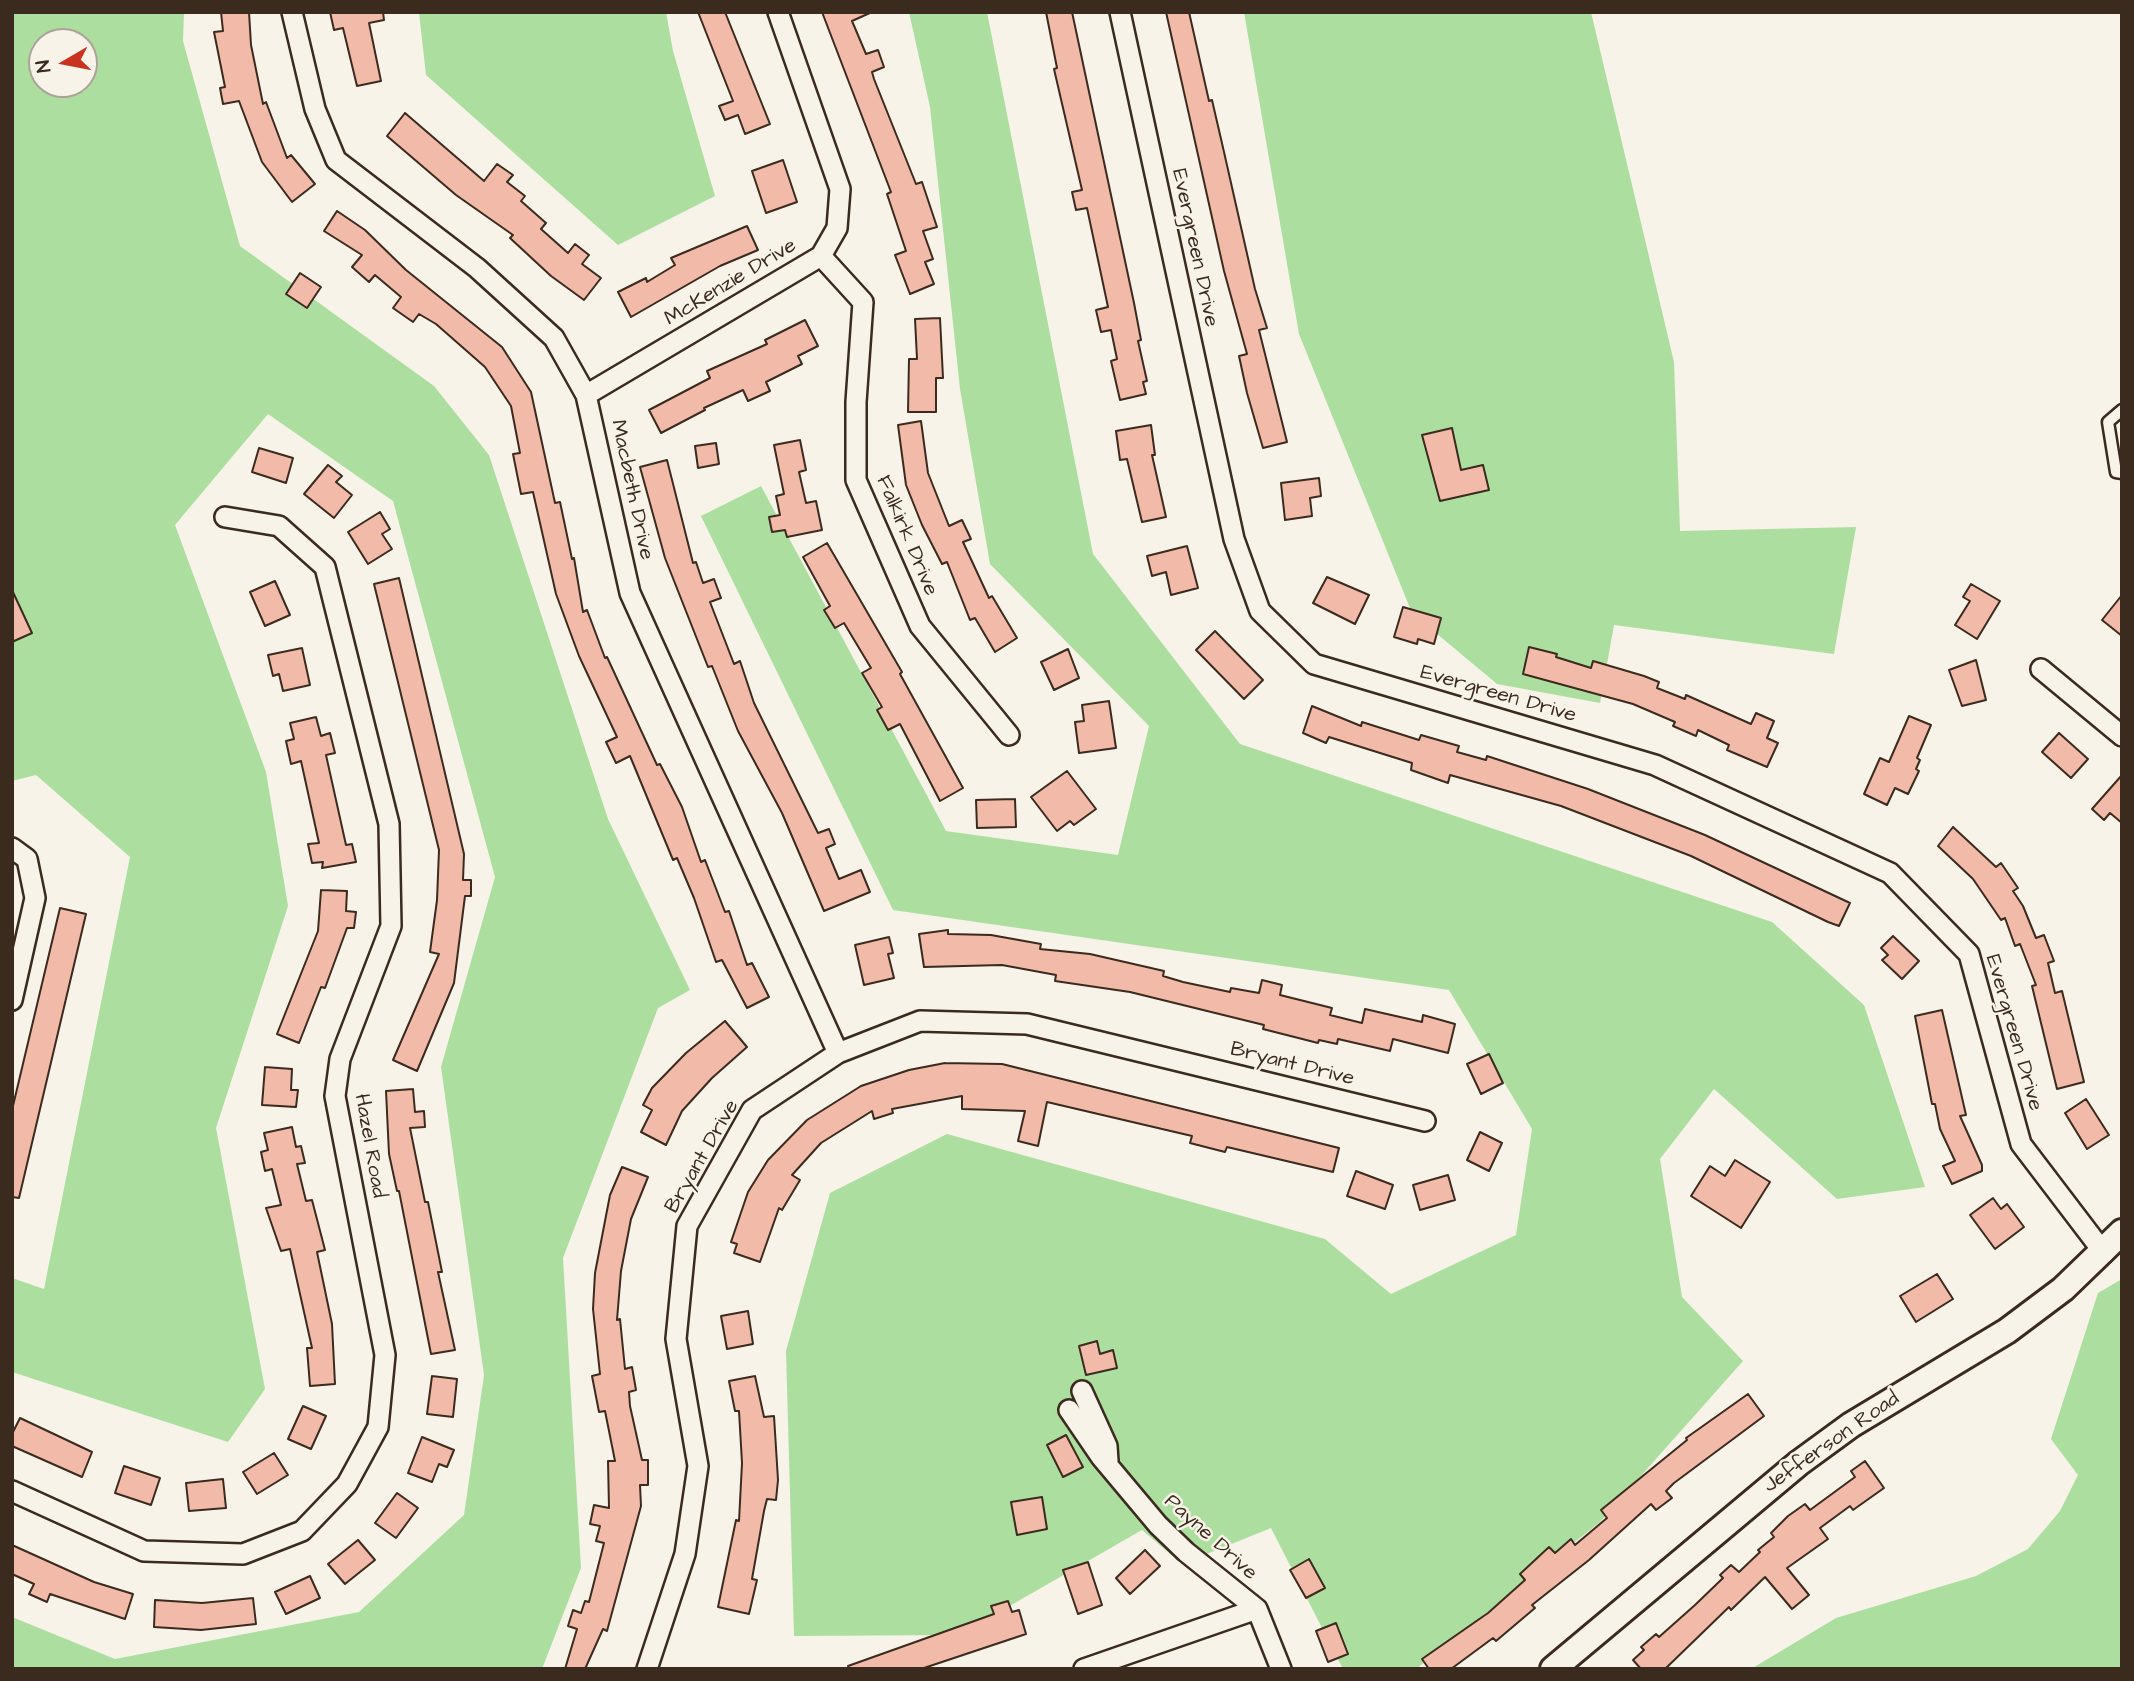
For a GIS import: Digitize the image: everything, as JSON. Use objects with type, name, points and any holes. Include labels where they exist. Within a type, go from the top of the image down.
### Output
[{"type":"street","name":"Macbeth Drive","points":[[292,12],[315,109],[336,160],[477,268],[554,338],[586,395],[630,593],[838,1052]]},
{"type":"street","name":"McKenzie Drive","points":[[586,395],[821,256],[837,228],[840,189],[778,12]]},
{"type":"street","name":"Evergreen Drive","points":[[1120,12],[1234,539],[1260,611],[1314,664],[1655,765],[1890,873],[1969,954],[2021,1144],[2104,1253]]},
{"type":"street","name":"Falkirk Drive","points":[[821,256],[863,302],[856,402],[856,480],[920,626],[1009,735]]},
{"type":"street","name":"Hazel Road","points":[[12,1492],[144,1551],[243,1553],[302,1531],[347,1484],[378,1427],[385,1355],[334,1096],[340,1059],[391,926],[389,824],[325,567],[279,526],[225,517]]},
{"type":"street","points":[[2041,669],[2122,736]]},
{"type":"street","points":[[12,848],[27,859],[35,898],[12,1000]]},
{"type":"street","name":"Bryant Drive","points":[[647,1669],[685,1554],[698,1466],[676,1339],[687,1226],[752,1110],[838,1052],[920,1021],[1027,1024],[1425,1121]]},
{"type":"street","name":"Jefferson Road","points":[[1553,1669],[1799,1463],[1851,1425],[2007,1331],[2063,1289],[2104,1253],[2122,1232]]},
{"type":"street","name":"Payne Drive","points":[[1082,1391],[1107,1446],[1108,1466]]},
{"type":"street","name":"Payne Drive","points":[[1069,1410],[1108,1466],[1158,1525],[1186,1552],[1257,1609]]},
{"type":"street","points":[[1084,1669],[1257,1609],[1281,1669]]},
{"type":"lane","points":[[2122,410],[2108,422],[2116,472],[2122,472]]},
{"type":"green space","points":[[12,12],[184,12],[183,41],[240,246],[434,386],[489,455],[608,819],[690,990],[658,1008],[563,1258],[581,1568],[542,1669],[12,1669],[12,1617],[115,1659],[359,1612],[464,1515],[484,1375],[441,1067],[495,877],[393,501],[268,414],[175,525],[266,772],[288,906],[216,1128],[265,1389],[228,1442],[12,1372],[12,1278],[44,1289],[130,857],[36,775],[12,781]]},
{"type":"green space","points":[[419,12],[666,12],[673,51],[715,196],[618,245],[426,75]]},
{"type":"green space","points":[[909,12],[987,12],[1093,554],[1240,744],[1772,922],[1864,1005],[1925,1187],[1837,1199],[1714,1089],[1660,1159],[1682,1297],[1743,1361],[1600,1522],[1416,1669],[1343,1669],[1271,1528],[1182,1564],[1142,1530],[959,1635],[794,1636],[786,1351],[830,1193],[947,1134],[1325,1239],[1391,1294],[1516,1235],[1532,1129],[1449,990],[893,910],[701,516],[761,486],[946,831],[1118,855],[1149,726],[990,564],[960,389],[930,107]]},
{"type":"green space","points":[[1244,12],[1591,12],[1674,362],[1680,531],[1856,527],[1834,654],[1614,625],[1600,703],[1497,684],[1412,613],[1299,334]]},
{"type":"green space","points":[[2122,1279],[2122,1669],[1751,1669],[1836,1618],[1976,1576],[2028,1549],[2060,1511],[2078,1475],[2051,1439],[2098,1293]]},
{"type":"building","points":[[221,12],[249,12],[251,45],[263,104],[266,102],[287,158],[291,155],[315,184],[292,202],[262,162],[239,101],[223,104],[220,88],[225,87],[214,32],[223,31]]},
{"type":"building","points":[[330,12],[383,12],[384,20],[369,23],[381,81],[357,86],[343,28],[334,30]]},
{"type":"building","points":[[698,12],[725,12],[770,124],[745,134],[738,115],[725,120],[719,106],[733,101]]},
{"type":"building","points":[[822,12],[872,12],[852,21],[866,54],[878,50],[884,67],[872,72],[874,79],[916,184],[922,182],[937,227],[923,231],[933,259],[925,262],[934,284],[910,294],[895,255],[906,251],[887,194],[891,192]]},
{"type":"building","points":[[1046,12],[1072,12],[1134,303],[1141,340],[1138,341],[1147,381],[1143,382],[1146,394],[1120,400],[1111,361],[1117,359],[1111,330],[1101,332],[1096,310],[1108,307],[1087,208],[1076,210],[1072,192],[1082,190],[1054,69],[1057,68]]},
{"type":"building","points":[[1166,12],[1189,12],[1255,289],[1267,328],[1259,330],[1287,442],[1263,448],[1247,393],[1239,356],[1247,354],[1224,271]]},
{"type":"building","points":[[405,113],[484,181],[497,164],[513,175],[507,182],[525,196],[521,201],[546,223],[541,229],[568,253],[575,244],[589,255],[582,264],[601,278],[584,300],[551,276],[510,238],[513,235],[456,195],[387,136]]},
{"type":"building","points":[[783,160],[797,202],[766,213],[752,171]]},
{"type":"building","points":[[337,211],[365,230],[406,270],[502,347],[531,392],[555,503],[560,502],[572,559],[574,558],[583,612],[587,610],[605,658],[607,657],[657,765],[660,764],[682,807],[701,862],[705,860],[725,912],[729,911],[747,965],[752,963],[769,997],[747,1008],[722,960],[716,962],[694,898],[677,858],[673,860],[630,756],[616,763],[606,742],[617,737],[579,656],[556,594],[533,492],[521,494],[513,454],[520,453],[511,406],[485,367],[436,324],[419,314],[413,322],[393,308],[401,297],[375,275],[369,282],[352,267],[362,255],[324,231]]},
{"type":"building","points":[[747,226],[758,250],[720,266],[631,317],[618,292],[646,278],[647,282],[675,265],[671,258]]},
{"type":"building","points":[[300,273],[321,287],[307,308],[286,294]]},
{"type":"building","points":[[940,318],[943,378],[936,378],[936,412],[908,412],[909,359],[917,359],[915,319]]},
{"type":"building","points":[[805,320],[818,346],[798,356],[802,364],[766,382],[770,391],[748,401],[743,390],[704,408],[705,410],[661,433],[649,410],[710,378],[707,371],[767,344],[765,340]]},
{"type":"building","points":[[921,421],[928,473],[949,526],[962,520],[971,539],[963,542],[989,598],[992,596],[1017,638],[995,652],[975,618],[970,620],[947,562],[942,564],[906,485],[898,425]]},
{"type":"building","points":[[1151,425],[1155,455],[1152,455],[1166,517],[1142,522],[1127,459],[1120,460],[1116,431]]},
{"type":"building","points":[[1452,428],[1461,470],[1483,465],[1489,490],[1440,501],[1422,435]]},
{"type":"building","points":[[800,440],[806,470],[799,472],[806,503],[816,501],[822,530],[787,537],[785,530],[772,532],[769,517],[780,515],[776,496],[784,494],[774,445]]},
{"type":"building","points":[[716,443],[719,464],[698,468],[695,446]]},
{"type":"building","points":[[259,448],[293,458],[286,483],[252,472]]},
{"type":"building","points":[[667,460],[693,563],[696,562],[703,583],[714,579],[721,598],[710,602],[734,664],[740,661],[754,703],[818,833],[829,829],[835,844],[826,848],[839,879],[861,870],[870,892],[824,911],[782,813],[738,731],[712,666],[708,667],[665,558],[640,467]]},
{"type":"building","points":[[328,465],[342,476],[336,482],[352,495],[334,518],[304,494]]},
{"type":"building","points":[[1319,478],[1321,496],[1310,498],[1312,516],[1285,520],[1281,483]]},
{"type":"building","points":[[380,512],[390,529],[382,534],[392,549],[368,564],[348,532]]},
{"type":"building","points":[[827,543],[902,672],[900,674],[963,788],[940,801],[900,724],[888,730],[877,710],[882,707],[862,673],[871,668],[844,623],[835,628],[824,610],[830,606],[803,557]]},
{"type":"building","points":[[1187,546],[1198,588],[1171,595],[1166,572],[1152,576],[1147,556]]},
{"type":"building","points":[[1327,577],[1369,595],[1355,624],[1313,603]]},
{"type":"building","points":[[399,578],[464,854],[463,880],[471,880],[471,896],[465,896],[454,983],[417,1071],[393,1060],[439,954],[430,952],[437,900],[439,850],[374,584]]},
{"type":"building","points":[[275,581],[290,615],[265,626],[250,592]]},
{"type":"building","points":[[1971,584],[2000,601],[1977,639],[1955,625],[1970,601],[1963,597]]},
{"type":"building","points":[[12,590],[32,633],[12,642]]},
{"type":"building","points":[[2122,595],[2122,636],[2102,620]]},
{"type":"building","points":[[1403,607],[1441,618],[1434,644],[1418,639],[1417,644],[1394,637]]},
{"type":"building","points":[[1215,631],[1263,680],[1244,699],[1196,650]]},
{"type":"building","points":[[1529,647],[1557,654],[1556,657],[1591,668],[1593,661],[1644,676],[1659,682],[1657,688],[1685,699],[1686,695],[1751,724],[1756,713],[1774,721],[1767,738],[1778,743],[1767,767],[1727,750],[1729,745],[1698,730],[1696,736],[1673,726],[1675,722],[1633,704],[1523,674]]},
{"type":"building","points":[[302,648],[310,685],[283,691],[279,674],[273,676],[268,655]]},
{"type":"building","points":[[1068,649],[1079,678],[1054,690],[1041,662]]},
{"type":"building","points":[[1976,660],[1986,700],[1962,706],[1949,670]]},
{"type":"building","points":[[1109,701],[1116,748],[1079,753],[1075,722],[1084,721],[1082,705]]},
{"type":"building","points":[[1312,706],[1361,726],[1362,722],[1419,740],[1421,735],[1459,746],[1457,752],[1486,760],[1487,756],[1588,789],[1705,835],[1850,903],[1839,926],[1691,856],[1561,806],[1450,775],[1448,783],[1411,770],[1412,763],[1329,737],[1326,743],[1303,733]]},
{"type":"building","points":[[1909,716],[1931,725],[1917,758],[1920,760],[1916,769],[1919,771],[1908,794],[1895,788],[1887,805],[1864,794],[1880,758],[1889,762]]},
{"type":"building","points":[[316,717],[321,736],[330,733],[335,753],[326,755],[346,845],[352,844],[356,862],[322,868],[323,862],[312,863],[308,844],[319,843],[301,761],[291,764],[286,741],[294,739],[290,723]]},
{"type":"building","points":[[2059,733],[2088,759],[2071,778],[2042,752]]},
{"type":"building","points":[[1067,771],[1096,809],[1074,825],[1070,821],[1057,831],[1031,797]]},
{"type":"building","points":[[2122,775],[2122,823],[2110,813],[2104,820],[2092,809]]},
{"type":"building","points":[[1015,799],[1016,827],[977,828],[976,800]]},
{"type":"building","points":[[1953,827],[1996,867],[2001,863],[2018,888],[2013,891],[2023,906],[2036,938],[2044,935],[2054,961],[2048,963],[2055,993],[2062,991],[2084,1082],[2057,1089],[2032,986],[2036,985],[2020,944],[2015,946],[2005,918],[2001,920],[1973,879],[1938,846]]},
{"type":"building","points":[[321,890],[347,891],[346,911],[356,912],[354,928],[347,928],[325,988],[321,987],[299,1043],[277,1034],[318,931]]},
{"type":"building","points":[[60,908],[86,914],[19,1198],[12,1197],[12,1110]]},
{"type":"building","points":[[948,930],[948,934],[991,935],[1041,944],[1040,949],[1090,954],[1164,971],[1163,976],[1230,992],[1231,988],[1259,993],[1262,980],[1282,985],[1280,995],[1332,1008],[1330,1015],[1362,1023],[1365,1009],[1422,1022],[1423,1015],[1455,1024],[1448,1053],[1393,1039],[1390,1051],[1338,1039],[1337,1044],[1319,1040],[1318,1043],[1263,1029],[1264,1025],[1130,992],[1055,981],[1056,975],[1002,965],[924,967],[919,934]]},
{"type":"building","points":[[1893,936],[1919,961],[1902,979],[1882,960],[1888,955],[1881,948]]},
{"type":"building","points":[[889,937],[893,953],[888,954],[894,978],[864,985],[855,945]]},
{"type":"building","points":[[1942,1010],[1966,1115],[1960,1116],[1982,1165],[1982,1171],[1952,1184],[1943,1166],[1955,1161],[1940,1129],[1935,1104],[1932,1104],[1915,1016]]},
{"type":"building","points":[[725,1021],[747,1047],[712,1078],[682,1111],[666,1145],[641,1132],[652,1110],[643,1105],[652,1088],[686,1053]]},
{"type":"building","points":[[1489,1054],[1503,1083],[1481,1094],[1467,1064]]},
{"type":"building","points":[[945,1063],[1002,1064],[1339,1148],[1333,1172],[1227,1147],[1225,1152],[1190,1143],[1192,1136],[1047,1102],[1038,1146],[1018,1141],[1025,1111],[962,1109],[962,1096],[892,1109],[893,1113],[874,1119],[872,1111],[821,1143],[792,1175],[800,1180],[782,1210],[779,1208],[760,1262],[734,1253],[737,1244],[731,1242],[748,1192],[768,1160],[807,1120],[861,1086],[909,1070]]},
{"type":"building","points":[[265,1067],[292,1069],[291,1090],[298,1090],[296,1107],[262,1105]]},
{"type":"building","points":[[413,1089],[415,1112],[424,1111],[425,1127],[410,1128],[425,1202],[428,1202],[442,1272],[438,1272],[455,1350],[431,1354],[399,1191],[389,1154],[386,1091]]},
{"type":"building","points":[[2086,1099],[2109,1135],[2087,1149],[2065,1113]]},
{"type":"building","points":[[292,1127],[296,1147],[301,1146],[305,1163],[297,1164],[306,1201],[312,1200],[325,1250],[317,1252],[332,1324],[335,1384],[310,1386],[307,1348],[312,1348],[290,1249],[281,1251],[266,1208],[281,1205],[272,1169],[265,1171],[261,1152],[268,1150],[264,1133]]},
{"type":"building","points":[[1480,1132],[1502,1143],[1489,1171],[1467,1160]]},
{"type":"building","points":[[1735,1160],[1770,1182],[1741,1228],[1691,1196],[1710,1166],[1725,1176]]},
{"type":"building","points":[[622,1167],[648,1177],[631,1219],[621,1271],[617,1320],[620,1319],[625,1369],[632,1367],[636,1390],[629,1392],[630,1406],[642,1460],[648,1460],[648,1485],[640,1485],[641,1506],[607,1631],[603,1629],[585,1669],[565,1669],[577,1629],[568,1626],[573,1610],[581,1613],[585,1601],[589,1602],[604,1543],[596,1541],[600,1526],[590,1524],[594,1505],[609,1508],[608,1461],[615,1461],[605,1411],[599,1412],[592,1376],[600,1374],[593,1309],[595,1273],[610,1195]]},
{"type":"building","points":[[1356,1171],[1393,1185],[1385,1209],[1347,1196]]},
{"type":"building","points":[[1448,1175],[1455,1200],[1420,1210],[1413,1185]]},
{"type":"building","points":[[1993,1198],[2001,1209],[2007,1204],[2024,1227],[1995,1249],[1970,1215]]},
{"type":"building","points":[[1937,1274],[1953,1299],[1916,1322],[1900,1296]]},
{"type":"building","points":[[748,1311],[753,1344],[727,1349],[721,1316]]},
{"type":"building","points":[[1097,1341],[1100,1354],[1113,1350],[1117,1368],[1086,1375],[1079,1346]]},
{"type":"building","points":[[432,1376],[457,1379],[453,1417],[427,1414]]},
{"type":"building","points":[[755,1376],[764,1417],[774,1416],[778,1480],[776,1500],[767,1499],[764,1511],[752,1579],[757,1580],[749,1614],[718,1607],[736,1520],[739,1521],[742,1463],[739,1411],[735,1411],[729,1381]]},
{"type":"building","points":[[1748,1394],[1764,1416],[1674,1483],[1666,1491],[1672,1498],[1656,1510],[1651,1504],[1589,1560],[1532,1605],[1535,1608],[1496,1641],[1493,1638],[1451,1669],[1429,1669],[1422,1659],[1488,1613],[1525,1580],[1520,1574],[1549,1547],[1555,1553],[1571,1539],[1575,1545],[1607,1518],[1601,1510],[1687,1440],[1686,1438]]},
{"type":"building","points":[[303,1406],[326,1416],[311,1449],[288,1439]]},
{"type":"building","points":[[20,1418],[92,1452],[82,1477],[12,1446],[12,1434]]},
{"type":"building","points":[[1066,1435],[1083,1467],[1063,1477],[1047,1445]]},
{"type":"building","points":[[422,1437],[454,1450],[447,1467],[439,1464],[432,1482],[408,1473]]},
{"type":"building","points":[[274,1453],[288,1475],[257,1494],[243,1472]]},
{"type":"building","points":[[1865,1461],[1884,1488],[1853,1510],[1850,1506],[1820,1528],[1828,1539],[1787,1568],[1809,1595],[1792,1609],[1765,1577],[1731,1610],[1729,1607],[1665,1669],[1641,1669],[1633,1660],[1644,1650],[1641,1647],[1656,1634],[1659,1637],[1695,1605],[1723,1578],[1720,1575],[1731,1565],[1739,1572],[1760,1552],[1758,1550],[1774,1537],[1771,1533],[1788,1516],[1805,1504],[1810,1510],[1855,1477],[1851,1471]]},
{"type":"building","points":[[124,1466],[160,1478],[151,1505],[115,1493]]},
{"type":"building","points":[[223,1479],[226,1508],[189,1511],[186,1483]]},
{"type":"building","points":[[397,1493],[418,1508],[396,1538],[375,1523]]},
{"type":"building","points":[[1042,1497],[1047,1529],[1017,1535],[1011,1502]]},
{"type":"building","points":[[358,1540],[375,1560],[345,1584],[328,1564]]},
{"type":"building","points":[[12,1545],[94,1582],[133,1594],[125,1619],[50,1594],[47,1602],[29,1594],[34,1584],[12,1574]]},
{"type":"building","points":[[1145,1550],[1160,1566],[1130,1594],[1116,1578]]},
{"type":"building","points":[[1309,1559],[1325,1588],[1306,1598],[1290,1570]]},
{"type":"building","points":[[1088,1562],[1102,1605],[1078,1614],[1063,1570]]},
{"type":"building","points":[[310,1576],[320,1598],[286,1614],[275,1592]]},
{"type":"building","points":[[253,1598],[256,1624],[201,1630],[154,1627],[155,1600],[202,1603]]},
{"type":"building","points":[[1008,1601],[1012,1612],[1019,1610],[1026,1634],[921,1669],[849,1669],[848,1666],[994,1614],[991,1606]]},
{"type":"building","points":[[1336,1623],[1348,1654],[1328,1662],[1316,1631]]}]
